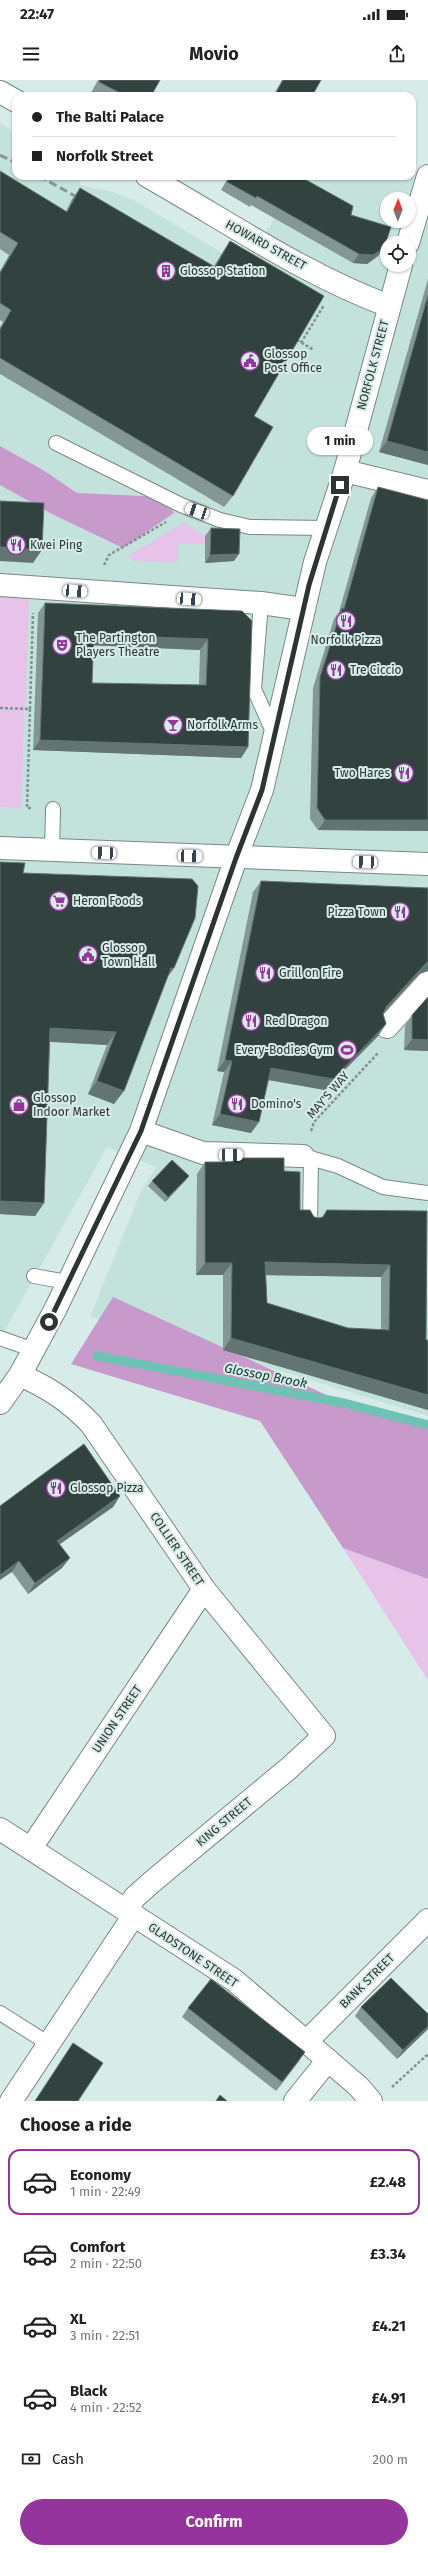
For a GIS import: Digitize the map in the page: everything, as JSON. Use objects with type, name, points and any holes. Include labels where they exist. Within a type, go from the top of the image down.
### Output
[{"type":"street","points":[[0,92],[12,99]]},
{"type":"street","points":[[410,236],[428,176]]},
{"type":"street","name":"HOWARD STREET","points":[[154,180],[249,236],[336,284],[389,306]]},
{"type":"street","name":"NORFOLK STREET","points":[[0,1403],[20,1375],[34,1350],[141,1131],[236,858],[262,790],[303,609],[345,471],[399,272]]},
{"type":"street","points":[[345,471],[428,491]]},
{"type":"street","points":[[0,585],[260,603],[303,609]]},
{"type":"street","points":[[0,848],[428,864]]},
{"type":"street","points":[[386,1036],[428,982]]},
{"type":"street","points":[[141,1131],[203,1153],[307,1157]]},
{"type":"street","name":"COLLIER STREET","points":[[20,1375],[45,1386],[70,1403],[91,1424],[204,1589],[324,1736]]},
{"type":"street","name":"UNION STREET","points":[[31,1848],[204,1589]]},
{"type":"street","name":"KING STREET","points":[[11,2101],[49,2044],[130,1913],[135,1897],[288,1769],[324,1736]]},
{"type":"street","name":"GLADSTONE STREET","points":[[0,1829],[234,1980],[358,2086],[380,2096]]},
{"type":"street","name":"BANK STREET","points":[[306,2042],[428,1920]]},
{"type":"street","points":[[295,2101],[328,2060]]},
{"type":"lane","points":[[56,443],[181,505],[220,520],[250,527],[327,528]]},
{"type":"lane","points":[[260,603],[254,689],[275,736]]},
{"type":"lane","points":[[52,850],[53,809]]},
{"type":"lane","points":[[310,1222],[307,1157],[338,1166],[383,1187],[428,1193]]},
{"type":"lane","points":[[34,1276],[67,1282]]},
{"type":"lane","points":[[0,1338],[34,1350]]},
{"type":"lane","points":[[0,2013],[49,2044]]},
{"type":"path","points":[[302,343],[336,284]]},
{"type":"path","points":[[297,340],[314,350]]},
{"type":"path","points":[[123,548],[170,520]]},
{"type":"path","points":[[34,588],[27,808],[53,809]]},
{"type":"path","points":[[0,708],[30,709]]},
{"type":"path","name":"MAY'S WAY","points":[[307,1157],[314,1122],[386,1036]]},
{"type":"path","points":[[380,2096],[428,2054]]},
{"type":"shaded area","points":[[0,123],[12,130],[12,180],[79,180],[80,185],[113,192],[137,202],[239,263],[271,225],[288,180],[416,180],[416,178],[428,182],[418,218],[428,221],[428,1416],[189,1343],[90,1317],[141,1191],[156,1167],[107,1147],[0,1339]]},
{"type":"shaded area","points":[[0,446],[43,470],[77,493],[164,497],[174,513],[123,548],[52,514],[0,485]]},
{"type":"shaded area","points":[[184,523],[205,536],[205,544],[178,544],[178,562],[133,561],[129,555]]},
{"type":"shaded area","points":[[0,597],[29,598],[21,808],[0,807]]},
{"type":"shaded area","points":[[113,1297],[344,1403],[428,1426],[428,1579],[343,1548],[260,1421],[71,1364]]},
{"type":"shaded area","points":[[343,1548],[428,1579],[428,1680]]},
{"type":"building","points":[[100,80],[160,80],[153,92],[118,92],[99,82]]},
{"type":"building","points":[[283,80],[321,80],[314,92],[276,92]]},
{"type":"building","points":[[0,171],[12,178],[12,180],[15,180],[67,212],[80,188],[215,267],[230,241],[324,296],[254,416],[273,427],[233,496],[0,358],[0,330],[11,310],[0,303],[0,273],[18,243],[0,232]]},
{"type":"building","points":[[228,180],[306,180],[353,206],[351,215],[380,224],[380,228],[391,228],[388,236],[380,236],[380,251],[373,255],[359,254],[257,196],[256,198],[227,182]]},
{"type":"building","points":[[428,295],[428,452],[387,441]]},
{"type":"building","points":[[378,487],[428,500],[428,820],[325,820],[317,808],[320,677],[342,608],[344,609]]},
{"type":"building","points":[[0,501],[44,503],[42,550],[0,547]]},
{"type":"building","points":[[211,528],[240,529],[239,554],[210,555]]},
{"type":"building","points":[[45,603],[242,611],[252,621],[248,747],[40,740]],"holes":[[[94,635],[208,639],[206,685],[92,683]]]},
{"type":"building","points":[[0,862],[25,863],[23,873],[192,879],[198,886],[195,918],[174,968],[171,968],[124,1091],[97,1081],[116,1032],[50,1028],[44,1203],[0,1201]]},
{"type":"building","points":[[261,881],[428,888],[428,962],[386,1007],[383,1014],[386,1024],[333,1079],[271,1068],[259,1122],[220,1114],[232,1061],[225,1060]]},
{"type":"building","points":[[428,997],[428,1040],[412,1039],[412,1015]]},
{"type":"building","points":[[234,1158],[284,1158],[284,1171],[300,1172],[300,1210],[310,1210],[314,1217],[323,1217],[327,1210],[427,1211],[426,1340],[428,1340],[428,1395],[231,1338],[232,1263],[205,1263],[205,1162],[234,1162]],"holes":[[[265,1262],[390,1265],[389,1330],[348,1328],[267,1303]]]},
{"type":"building","points":[[172,1160],[189,1176],[168,1197],[152,1181]]},
{"type":"building","points":[[84,1444],[120,1496],[57,1541],[70,1558],[35,1583],[19,1561],[0,1575],[0,1506]]},
{"type":"building","points":[[391,1978],[428,2014],[428,2026],[403,2050],[361,2007]]},
{"type":"building","points":[[211,1979],[305,2052],[282,2082],[188,2008]]},
{"type":"building","points":[[73,2043],[103,2063],[78,2101],[35,2101]]},
{"type":"building","points":[[220,2095],[227,2101],[216,2101]]},
{"type":"waterway","name":"Glossop Brook","points":[[97,1356],[344,1403],[428,1425]]},
{"type":"railway","points":[[0,155],[12,161]]},
{"type":"railway","points":[[46,180],[84,201]]},
{"type":"place","name":"Glossop Station","points":[[166,271]]},
{"type":"place","name":"Glossop Post Office","points":[[250,361]]},
{"type":"place","name":"Kwei Ping","points":[[16,545]]},
{"type":"place","name":"Norfolk Pizza","points":[[346,621]]},
{"type":"place","name":"The Partington Players Theatre","points":[[62,645]]},
{"type":"place","name":"Tre Ciccio","points":[[336,670]]},
{"type":"place","name":"Norfolk Arms","points":[[173,725]]},
{"type":"place","name":"Two Hares","points":[[404,773]]},
{"type":"place","name":"Heron Foods","points":[[59,901]]},
{"type":"place","name":"Pizza Town","points":[[400,912]]},
{"type":"place","name":"Glossop Town Hall","points":[[88,955]]},
{"type":"place","name":"Grill on Fire","points":[[265,973]]},
{"type":"place","name":"Red Dragon","points":[[251,1021]]},
{"type":"place","name":"Every-Bodies Gym","points":[[347,1050]]},
{"type":"place","name":"Domino's","points":[[237,1104]]},
{"type":"place","name":"Glossop Indoor Market","points":[[19,1105]]},
{"type":"place","name":"Glossop Pizza","points":[[56,1488]]},
{"type":"route","points":[[49,1322],[141,1131],[236,858],[262,790],[309,585],[340,485]]}]
